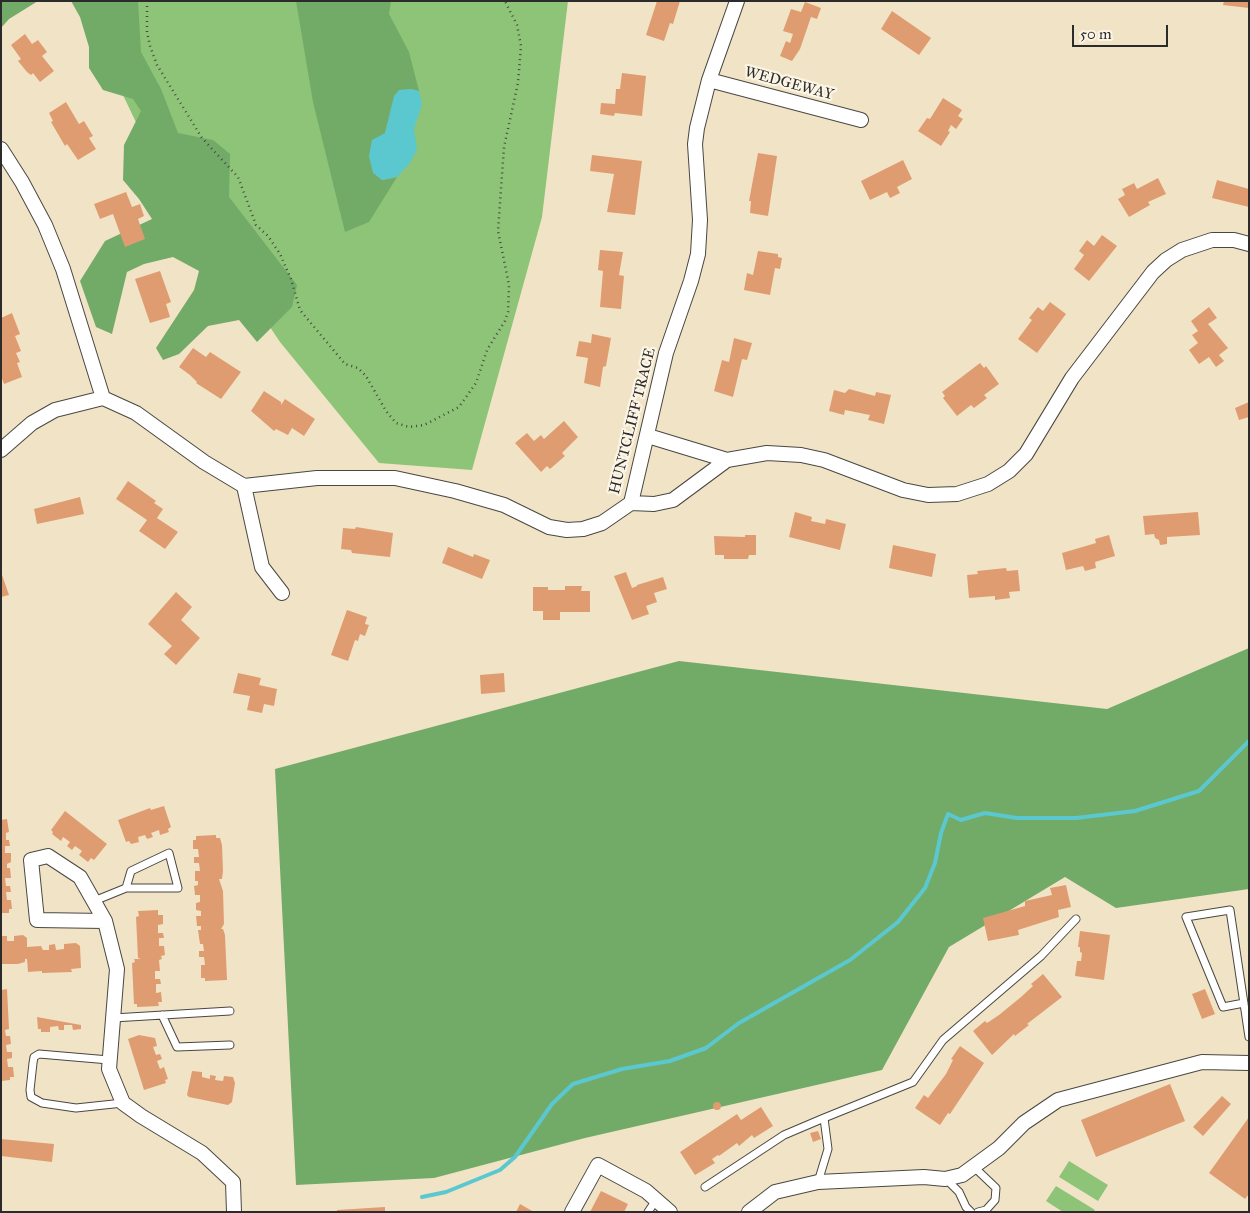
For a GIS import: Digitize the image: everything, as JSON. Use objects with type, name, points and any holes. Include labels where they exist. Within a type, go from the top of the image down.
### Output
[{"type":"street","name":"HUNTCLIFF TRACE","points":[[244,486],[317,478],[395,478],[455,491],[504,505],[548,527],[568,530],[583,529],[602,523],[631,503],[666,353],[691,281],[698,254],[700,220],[696,144],[701,107],[737,1]]},
{"type":"street","name":"WEDGEWAY","points":[[709,80],[861,120]]},
{"type":"street","points":[[1,149],[45,224],[63,269],[103,398]]},
{"type":"street","points":[[631,503],[654,504],[673,500],[727,460],[766,453],[801,455],[824,460],[903,490],[928,495],[957,494],[988,484],[1009,471],[1026,454],[1072,378],[1153,272],[1166,260],[1182,250],[1212,240],[1234,240],[1249,244]]},
{"type":"street","points":[[1,450],[32,423],[55,410],[103,398],[136,413],[204,462],[244,486],[262,567],[282,593]]},
{"type":"street","points":[[648,436],[727,460]]},
{"type":"street","points":[[105,921],[37,920],[32,860],[48,856],[80,877],[105,921],[117,969],[110,1076],[123,1103],[202,1153],[233,1182],[234,1212]]},
{"type":"street","points":[[749,1212],[775,1192],[818,1182],[924,1177],[946,1179],[962,1175],[998,1148],[1024,1122],[1058,1100],[1202,1062],[1249,1063]]},
{"type":"street","points":[[572,1212],[598,1165],[629,1181],[670,1212]]},
{"type":"lane","points":[[94,901],[126,888],[178,888],[168,853],[131,870],[126,888]]},
{"type":"lane","points":[[1244,1003],[1223,1007],[1186,918],[1230,910],[1244,1003],[1249,1038]]},
{"type":"lane","points":[[705,1187],[784,1135],[913,1082],[943,1040],[1041,956],[1076,919]]},
{"type":"lane","points":[[113,1018],[230,1011]]},
{"type":"lane","points":[[162,1015],[177,1047],[230,1045]]},
{"type":"lane","points":[[110,1060],[39,1054],[34,1057],[31,1097],[42,1103],[76,1108],[123,1103]]},
{"type":"lane","points":[[818,1182],[828,1149],[824,1118]]},
{"type":"lane","points":[[974,1167],[996,1188],[995,1200],[986,1210],[978,1212]]},
{"type":"lane","points":[[946,1179],[959,1192],[966,1208],[972,1212]]},
{"type":"lane","points":[[648,1212],[656,1200]]},
{"type":"path","points":[[147,1],[147,32],[150,46],[158,65],[202,138],[238,177],[246,192],[256,225],[268,236],[280,254],[291,280],[300,310],[345,364],[358,368],[366,376],[386,411],[396,423],[409,428],[424,425],[459,407],[476,383],[487,350],[505,321],[508,312],[509,285],[498,231],[504,147],[516,91],[521,46],[517,25],[505,1]]},
{"type":"green space","points":[[1,1],[38,1],[9,19],[1,28]]},
{"type":"green space","points":[[71,1],[138,1],[141,52],[161,89],[178,133],[213,140],[230,154],[229,197],[297,285],[292,307],[257,342],[239,320],[208,326],[179,354],[163,360],[156,348],[194,290],[199,271],[173,257],[144,264],[127,272],[112,334],[96,327],[80,281],[105,241],[152,219],[139,199],[123,180],[124,145],[141,111],[133,99],[103,90],[89,68],[89,47],[80,17]]},
{"type":"green space","points":[[78,1],[568,1],[542,217],[472,470],[379,463],[280,342],[144,139]]},
{"type":"green space","points":[[296,1],[391,1],[389,14],[409,52],[419,91],[410,89],[390,115],[385,133],[382,180],[397,177],[369,222],[345,232],[313,102]]},
{"type":"green space","points":[[1249,648],[1249,889],[1116,908],[1065,877],[949,947],[882,1070],[585,1138],[434,1178],[296,1185],[275,769],[679,661],[1107,709]]},
{"type":"green space","points":[[1069,1161],[1108,1185],[1098,1201],[1059,1177]]},
{"type":"green space","points":[[1056,1186],[1095,1210],[1093,1212],[1063,1212],[1046,1201]]},
{"type":"water","points":[[410,89],[419,91],[422,104],[414,129],[417,149],[410,163],[397,177],[382,180],[373,173],[369,156],[372,140],[385,133],[394,96],[399,90]]},
{"type":"building","points":[[657,1],[680,1],[673,24],[670,23],[664,41],[646,35]]},
{"type":"building","points":[[1224,1],[1249,1],[1249,8],[1223,5]]},
{"type":"building","points":[[805,2],[821,8],[817,19],[811,17],[800,49],[792,61],[780,56],[786,41],[790,43],[793,34],[783,31],[791,9],[801,12]]},
{"type":"building","points":[[892,11],[931,38],[919,55],[881,29]]},
{"type":"building","points":[[25,34],[32,44],[38,40],[47,52],[42,56],[54,71],[40,82],[33,73],[31,75],[27,72],[18,61],[21,59],[11,45]]},
{"type":"building","points":[[622,73],[646,76],[642,116],[615,113],[614,116],[600,114],[601,103],[615,104],[616,89],[620,89]]},
{"type":"building","points":[[943,98],[962,110],[958,116],[963,119],[956,129],[951,125],[948,131],[950,132],[941,146],[918,131],[927,118],[930,119]]},
{"type":"building","points":[[66,102],[79,124],[84,121],[93,136],[89,138],[96,149],[78,160],[67,144],[65,146],[51,122],[53,121],[49,113]]},
{"type":"building","points":[[758,153],[777,156],[768,216],[750,213],[751,201],[749,201]]},
{"type":"building","points":[[592,155],[642,161],[635,215],[607,212],[614,174],[590,171]]},
{"type":"building","points":[[903,160],[912,179],[897,187],[900,193],[890,198],[887,192],[870,200],[861,181]]},
{"type":"building","points":[[1158,178],[1166,194],[1148,202],[1150,205],[1129,217],[1118,199],[1125,195],[1122,189],[1134,183],[1137,189]]},
{"type":"building","points":[[1217,180],[1249,189],[1249,207],[1212,198]]},
{"type":"building","points":[[126,192],[132,207],[140,204],[144,216],[138,219],[145,239],[125,247],[113,214],[100,219],[94,204]]},
{"type":"building","points":[[1102,235],[1117,246],[1089,281],[1074,269],[1084,255],[1079,251],[1087,240],[1094,246]]},
{"type":"building","points":[[600,250],[623,252],[619,275],[624,276],[621,309],[600,307],[603,271],[598,270]]},
{"type":"building","points":[[758,251],[778,254],[778,257],[782,258],[780,269],[775,268],[770,295],[744,290],[747,273],[753,275]]},
{"type":"building","points":[[160,271],[171,302],[166,304],[170,317],[150,323],[135,279]]},
{"type":"building","points":[[1050,302],[1066,314],[1037,353],[1018,339],[1032,320],[1029,318],[1038,307],[1043,311]]},
{"type":"building","points":[[1209,307],[1217,318],[1208,324],[1228,348],[1219,355],[1224,361],[1216,367],[1209,357],[1199,364],[1189,350],[1198,343],[1192,335],[1198,331],[1191,321]]},
{"type":"building","points":[[12,313],[20,334],[15,336],[21,351],[16,353],[20,362],[17,363],[22,377],[4,384],[1,376],[1,318]]},
{"type":"building","points":[[592,334],[611,338],[600,387],[584,383],[588,358],[576,356],[579,341],[591,343]]},
{"type":"building","points":[[734,338],[752,343],[747,360],[742,359],[733,397],[714,391],[722,360],[729,362]]},
{"type":"building","points":[[193,348],[206,357],[210,352],[241,372],[221,399],[196,383],[190,375],[179,367]]},
{"type":"building","points":[[980,363],[984,368],[986,366],[999,384],[984,395],[987,398],[974,408],[971,405],[957,416],[943,398],[945,396],[942,392]]},
{"type":"building","points":[[849,389],[875,396],[876,392],[891,395],[884,424],[868,420],[870,415],[845,410],[844,415],[829,411],[834,390],[845,393]]},
{"type":"building","points":[[264,391],[281,402],[281,405],[285,399],[315,419],[304,436],[292,428],[288,435],[276,429],[274,431],[251,411]]},
{"type":"building","points":[[1249,402],[1249,417],[1239,420],[1235,408]]},
{"type":"building","points":[[564,421],[578,437],[562,453],[565,456],[550,469],[547,466],[541,472],[515,443],[527,433],[534,441],[541,435],[544,439]]},
{"type":"building","points":[[128,481],[156,501],[154,503],[163,509],[157,518],[178,532],[165,549],[139,531],[147,520],[116,499]]},
{"type":"building","points":[[80,497],[84,514],[37,524],[34,509]]},
{"type":"building","points":[[795,512],[812,517],[811,521],[825,524],[826,519],[846,524],[840,550],[789,537]]},
{"type":"building","points":[[1198,512],[1200,535],[1167,537],[1167,544],[1160,545],[1159,540],[1155,538],[1154,534],[1145,535],[1143,516]]},
{"type":"building","points":[[356,527],[393,533],[390,557],[352,553],[351,550],[341,549],[343,528],[355,529]]},
{"type":"building","points":[[745,535],[756,535],[756,555],[749,555],[748,559],[724,559],[724,555],[715,555],[714,536],[745,537]]},
{"type":"building","points":[[1109,535],[1115,556],[1095,562],[1096,568],[1085,571],[1083,566],[1066,570],[1062,553],[1096,543],[1095,539]]},
{"type":"building","points":[[893,545],[936,554],[932,577],[889,568]]},
{"type":"building","points":[[448,547],[473,557],[474,554],[490,560],[482,579],[442,563]]},
{"type":"building","points":[[1006,568],[1007,571],[1018,570],[1020,591],[1009,592],[1010,598],[995,600],[995,596],[969,598],[967,575],[978,574],[977,571]]},
{"type":"building","points":[[1,572],[9,595],[1,597]]},
{"type":"building","points":[[626,572],[632,588],[663,577],[667,589],[654,593],[657,602],[646,606],[649,614],[632,620],[614,576]]},
{"type":"building","points":[[565,586],[582,586],[581,591],[590,591],[590,612],[560,612],[560,620],[543,620],[543,611],[533,611],[533,587],[548,587],[548,590],[565,590]]},
{"type":"building","points":[[176,592],[192,607],[181,620],[200,638],[176,665],[164,654],[172,646],[148,624]]},
{"type":"building","points":[[347,610],[367,617],[365,624],[369,625],[365,636],[360,634],[358,641],[355,640],[348,661],[331,655]]},
{"type":"building","points":[[238,673],[261,678],[259,685],[277,689],[274,706],[264,704],[262,713],[247,710],[250,696],[233,693]]},
{"type":"building","points":[[504,673],[505,692],[481,694],[480,675]]},
{"type":"building","points":[[164,806],[171,827],[168,829],[169,832],[160,835],[159,830],[151,833],[153,837],[147,839],[145,835],[138,837],[139,842],[131,844],[129,841],[126,842],[118,820],[150,808],[151,810]]},
{"type":"building","points":[[65,811],[107,844],[94,860],[91,858],[88,862],[79,855],[82,851],[75,846],[72,850],[67,846],[70,842],[63,837],[61,841],[52,834],[51,830]]},
{"type":"building","points":[[7,819],[9,832],[6,833],[6,840],[9,840],[10,846],[5,846],[5,853],[11,853],[11,862],[7,864],[7,868],[10,868],[11,878],[5,878],[6,886],[10,886],[11,892],[6,892],[7,900],[11,900],[12,909],[9,909],[9,913],[1,913],[1,820]]},
{"type":"building","points":[[216,835],[216,838],[220,838],[222,845],[223,871],[222,879],[219,879],[223,891],[224,924],[221,929],[223,929],[225,935],[227,980],[205,981],[205,978],[201,978],[201,965],[205,965],[204,957],[199,957],[199,951],[204,951],[203,944],[200,944],[198,930],[201,930],[201,926],[197,926],[196,916],[201,916],[201,911],[196,910],[196,903],[200,902],[200,895],[195,895],[194,886],[198,885],[198,881],[195,881],[195,871],[200,871],[199,863],[194,863],[194,857],[199,857],[198,849],[193,849],[193,840],[196,840],[196,836]]},
{"type":"building","points":[[1066,885],[1071,907],[1058,910],[1059,917],[1018,930],[1019,935],[988,941],[983,918],[1025,906],[1025,901],[1052,895],[1050,888]]},
{"type":"building","points":[[158,910],[158,915],[163,915],[163,924],[158,925],[158,933],[163,933],[164,938],[159,938],[159,946],[164,946],[165,955],[161,956],[162,959],[159,960],[160,971],[155,971],[155,979],[160,979],[161,984],[156,984],[156,993],[161,992],[162,1002],[158,1002],[159,1006],[137,1007],[137,1004],[134,1004],[132,963],[135,962],[134,959],[141,959],[138,958],[136,917],[139,916],[138,911]]},
{"type":"building","points":[[1080,931],[1110,935],[1104,980],[1075,976],[1077,961],[1081,961],[1082,953],[1080,952],[1080,947],[1078,947]]},
{"type":"building","points":[[23,935],[27,938],[27,947],[41,946],[43,950],[49,950],[49,945],[55,944],[56,950],[64,949],[64,944],[76,943],[80,946],[81,968],[71,969],[72,972],[42,973],[42,971],[28,972],[27,959],[25,959],[25,962],[18,964],[1,964],[1,936],[7,936],[7,941],[14,941],[14,936]]},
{"type":"building","points":[[1043,974],[1062,997],[1027,1024],[1029,1025],[1015,1036],[1014,1034],[992,1055],[973,1031],[985,1021],[987,1023],[999,1015],[1033,986],[1031,984]]},
{"type":"building","points":[[7,989],[9,1029],[5,1030],[6,1036],[10,1036],[11,1044],[6,1045],[7,1052],[12,1052],[12,1058],[7,1059],[8,1067],[13,1067],[14,1077],[10,1077],[10,1080],[1,1081],[1,990]]},
{"type":"building","points":[[1205,989],[1215,1014],[1202,1019],[1192,994]]},
{"type":"building","points":[[37,1017],[81,1025],[81,1029],[73,1030],[72,1025],[64,1025],[64,1030],[59,1030],[58,1026],[50,1027],[50,1032],[41,1032],[41,1029],[38,1029]]},
{"type":"building","points":[[139,1035],[155,1038],[157,1046],[153,1047],[156,1055],[160,1054],[162,1059],[157,1061],[160,1069],[164,1067],[168,1079],[165,1080],[166,1083],[144,1090],[128,1039]]},
{"type":"building","points":[[960,1046],[984,1063],[950,1114],[948,1113],[940,1125],[915,1108],[924,1095],[928,1098],[946,1074],[953,1060],[951,1059]]},
{"type":"building","points":[[192,1071],[202,1072],[202,1077],[210,1079],[210,1075],[216,1076],[215,1080],[223,1081],[224,1076],[233,1077],[235,1083],[232,1102],[228,1105],[189,1097],[187,1095]]},
{"type":"building","points":[[1170,1084],[1185,1121],[1096,1157],[1081,1120]]},
{"type":"building","points":[[1222,1096],[1231,1104],[1203,1136],[1193,1127]]},
{"type":"building","points":[[717,1102],[721,1106],[717,1110],[713,1106]]},
{"type":"building","points":[[761,1107],[773,1126],[754,1138],[752,1135],[739,1146],[737,1143],[712,1159],[715,1163],[695,1175],[680,1152],[737,1114],[741,1120]]},
{"type":"building","points":[[1249,1117],[1249,1194],[1245,1199],[1209,1173]]},
{"type":"building","points":[[818,1131],[821,1139],[813,1142],[810,1133]]},
{"type":"building","points":[[1,1139],[54,1144],[52,1162],[1,1156]]},
{"type":"building","points":[[601,1191],[628,1204],[624,1212],[590,1212]]},
{"type":"building","points":[[520,1204],[534,1212],[516,1212]]},
{"type":"building","points":[[385,1207],[385,1212],[337,1212],[337,1210]]},
{"type":"waterway","points":[[422,1197],[446,1192],[500,1170],[515,1157],[552,1104],[573,1084],[622,1069],[670,1061],[706,1048],[739,1023],[850,960],[898,922],[925,888],[935,863],[941,833],[948,814],[961,820],[985,813],[1017,818],[1076,818],[1135,811],[1199,791],[1249,741]]}]
